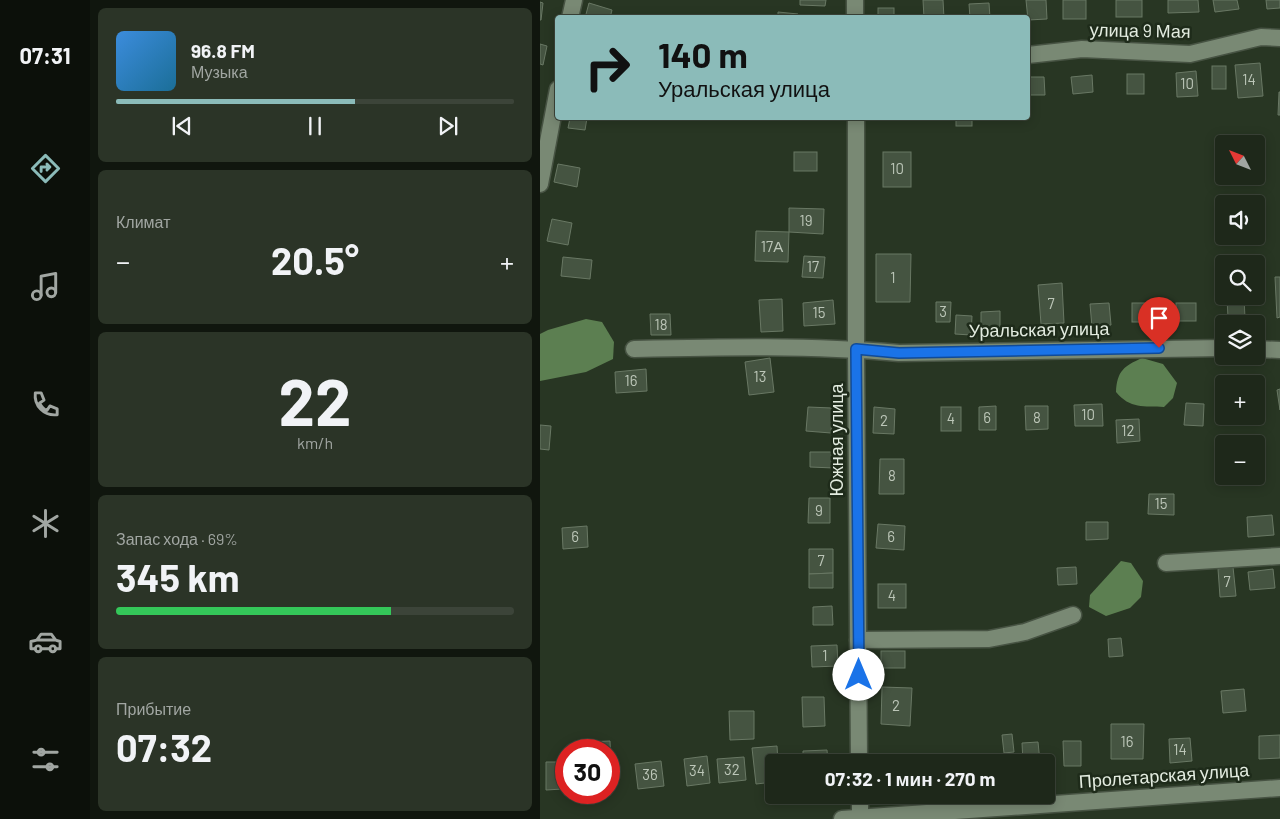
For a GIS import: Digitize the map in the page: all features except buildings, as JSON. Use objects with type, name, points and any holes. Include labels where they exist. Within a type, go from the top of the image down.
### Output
[{"type":"street","points":[[571,15],[574,0]]},
{"type":"street","points":[[854,0],[855,15]]},
{"type":"street","name":"улица 9 Мая","points":[[1030,55],[1082,50],[1190,54],[1261,37],[1280,38]]},
{"type":"street","points":[[540,184],[555,105]]},
{"type":"street","name":"Южная улица","points":[[856,120],[859,754]]},
{"type":"street","name":"Уральская улица","points":[[634,349],[769,346],[856,349],[899,353],[1215,348]]},
{"type":"street","points":[[1265,349],[1280,350]]},
{"type":"street","points":[[1166,563],[1280,556]]},
{"type":"street","points":[[858,640],[989,639],[1025,632],[1073,614]]},
{"type":"street","name":"Пролетарская улица","points":[[842,819],[1280,788]]},
{"type":"street","points":[[860,804],[860,818]]},
{"type":"shaded area","points":[[586,319],[602,322],[614,342],[613,359],[586,372],[540,381],[540,334]]},
{"type":"shaded area","points":[[1142,358],[1163,364],[1177,383],[1173,398],[1164,407],[1138,406],[1127,401],[1116,392],[1118,379],[1123,370]]},
{"type":"shaded area","points":[[1121,561],[1131,563],[1143,581],[1141,597],[1130,608],[1106,616],[1089,607],[1090,595]]},
{"type":"route","points":[[859,675],[856,349],[899,353],[1159,348]]}]
